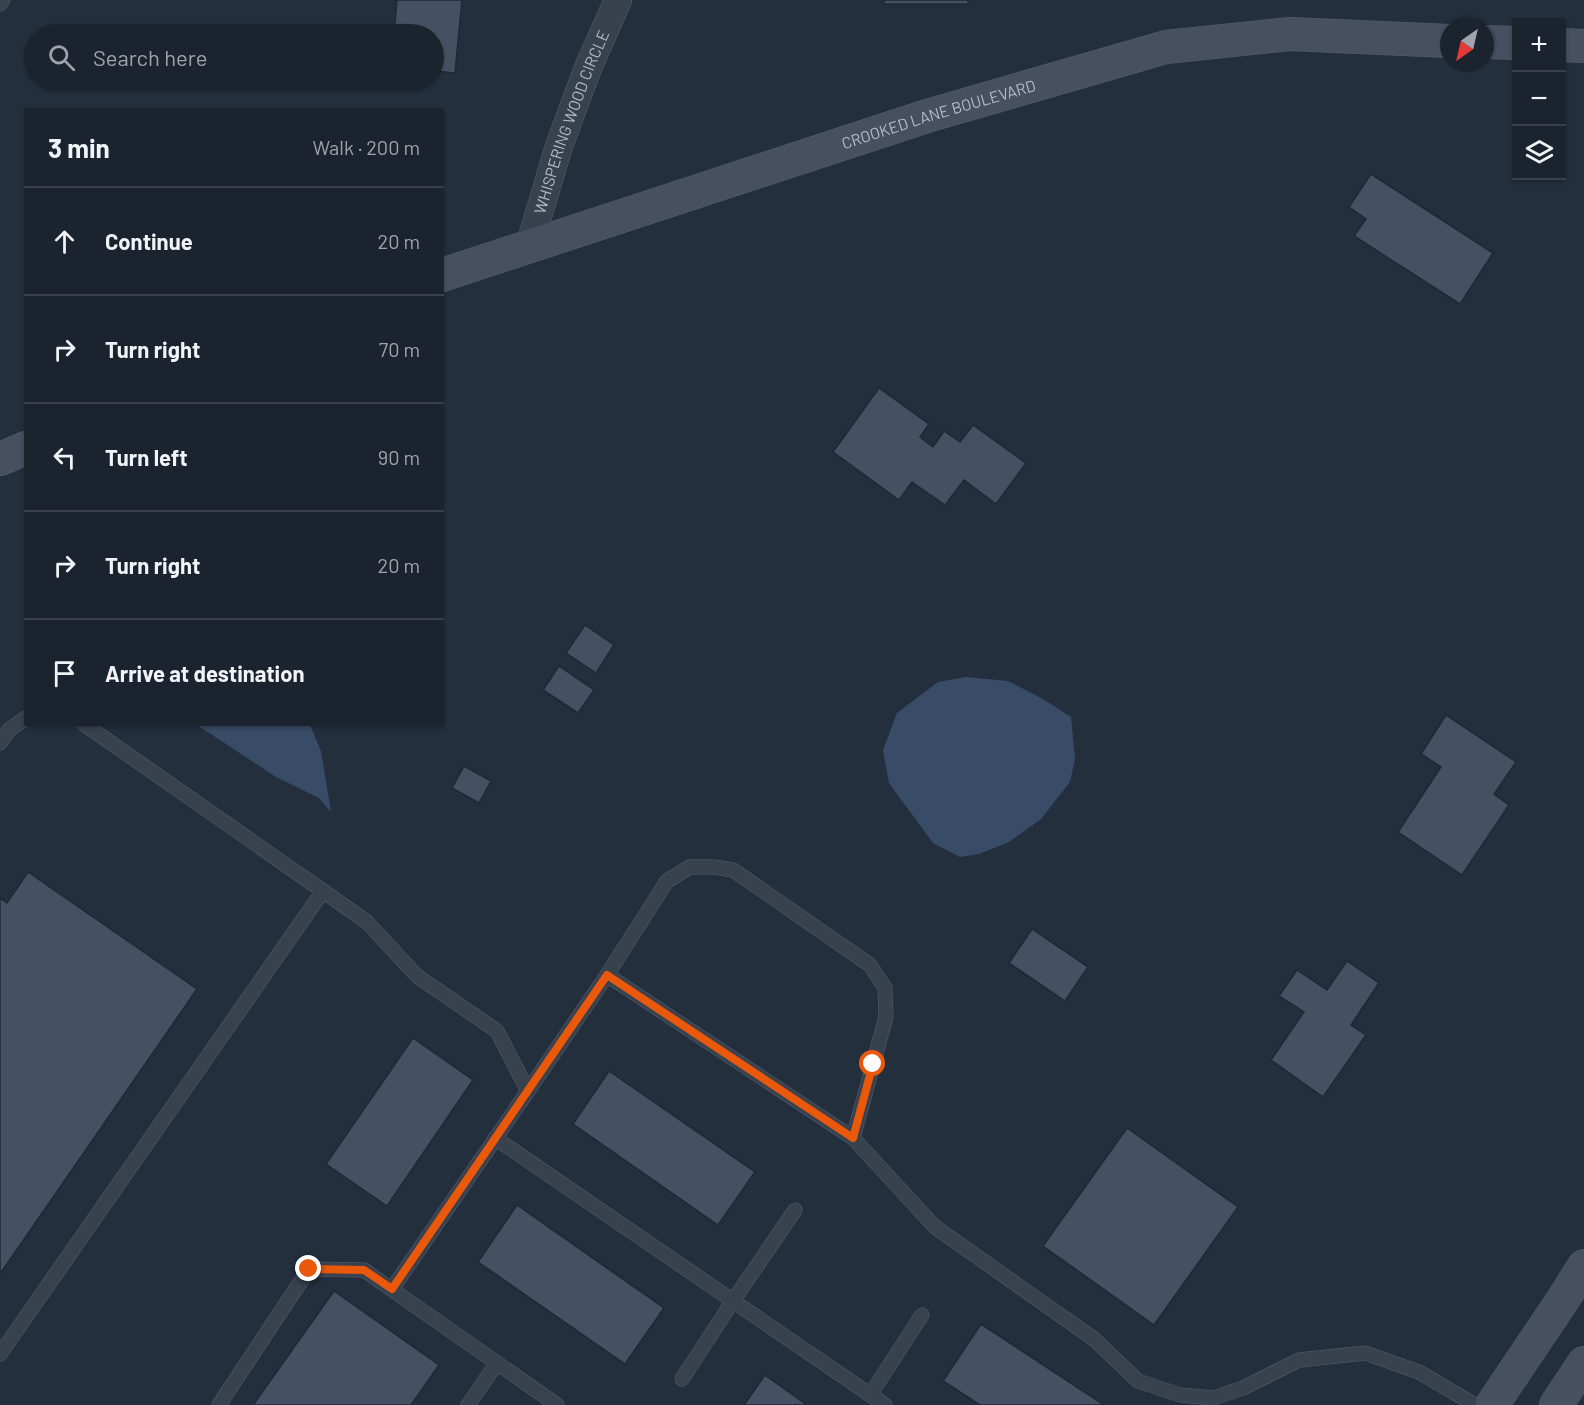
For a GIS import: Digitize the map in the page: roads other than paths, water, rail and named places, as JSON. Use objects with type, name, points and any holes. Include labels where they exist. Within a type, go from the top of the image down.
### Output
[{"type":"street","name":"WHISPERING WOOD CIRCLE","points":[[529,247],[559,146],[588,68],[618,0]]},
{"type":"street","name":"CROOKED LANE BOULEVARD","points":[[444,274],[927,116],[1166,47],[1290,34],[1440,41]]},
{"type":"street","points":[[1494,42],[1512,43]]},
{"type":"street","points":[[1566,45],[1584,46]]},
{"type":"street","points":[[0,459],[24,449]]},
{"type":"street","points":[[1492,1405],[1584,1266]]},
{"type":"street","points":[[1556,1405],[1584,1363]]},
{"type":"lane","points":[[0,4],[3,0]]},
{"type":"lane","points":[[0,743],[9,730],[24,719]]},
{"type":"lane","points":[[87,726],[367,922],[417,976],[497,1031],[528,1091]]},
{"type":"lane","points":[[392,1289],[607,975],[667,881],[690,867],[733,870],[870,965],[885,988],[886,1017],[853,1138]]},
{"type":"lane","points":[[0,1354],[323,891]]},
{"type":"lane","points":[[607,975],[853,1138],[935,1227],[1094,1339],[1138,1381],[1180,1395],[1213,1398],[1243,1388],[1299,1360],[1365,1353],[1419,1372],[1475,1405]]},
{"type":"lane","points":[[495,1138],[885,1405]]},
{"type":"lane","points":[[682,1378],[795,1210]]},
{"type":"lane","points":[[219,1405],[309,1269],[364,1270],[557,1405]]},
{"type":"lane","points":[[870,1395],[922,1315]]},
{"type":"lane","points":[[468,1405],[497,1363]]},
{"type":"water","points":[[966,677],[1008,681],[1071,717],[1075,759],[1070,782],[1041,819],[1009,842],[979,854],[960,857],[933,843],[889,783],[883,750],[897,713],[938,682]]},
{"type":"water","points":[[199,726],[310,726],[321,751],[331,812],[319,798],[276,777]]}]
